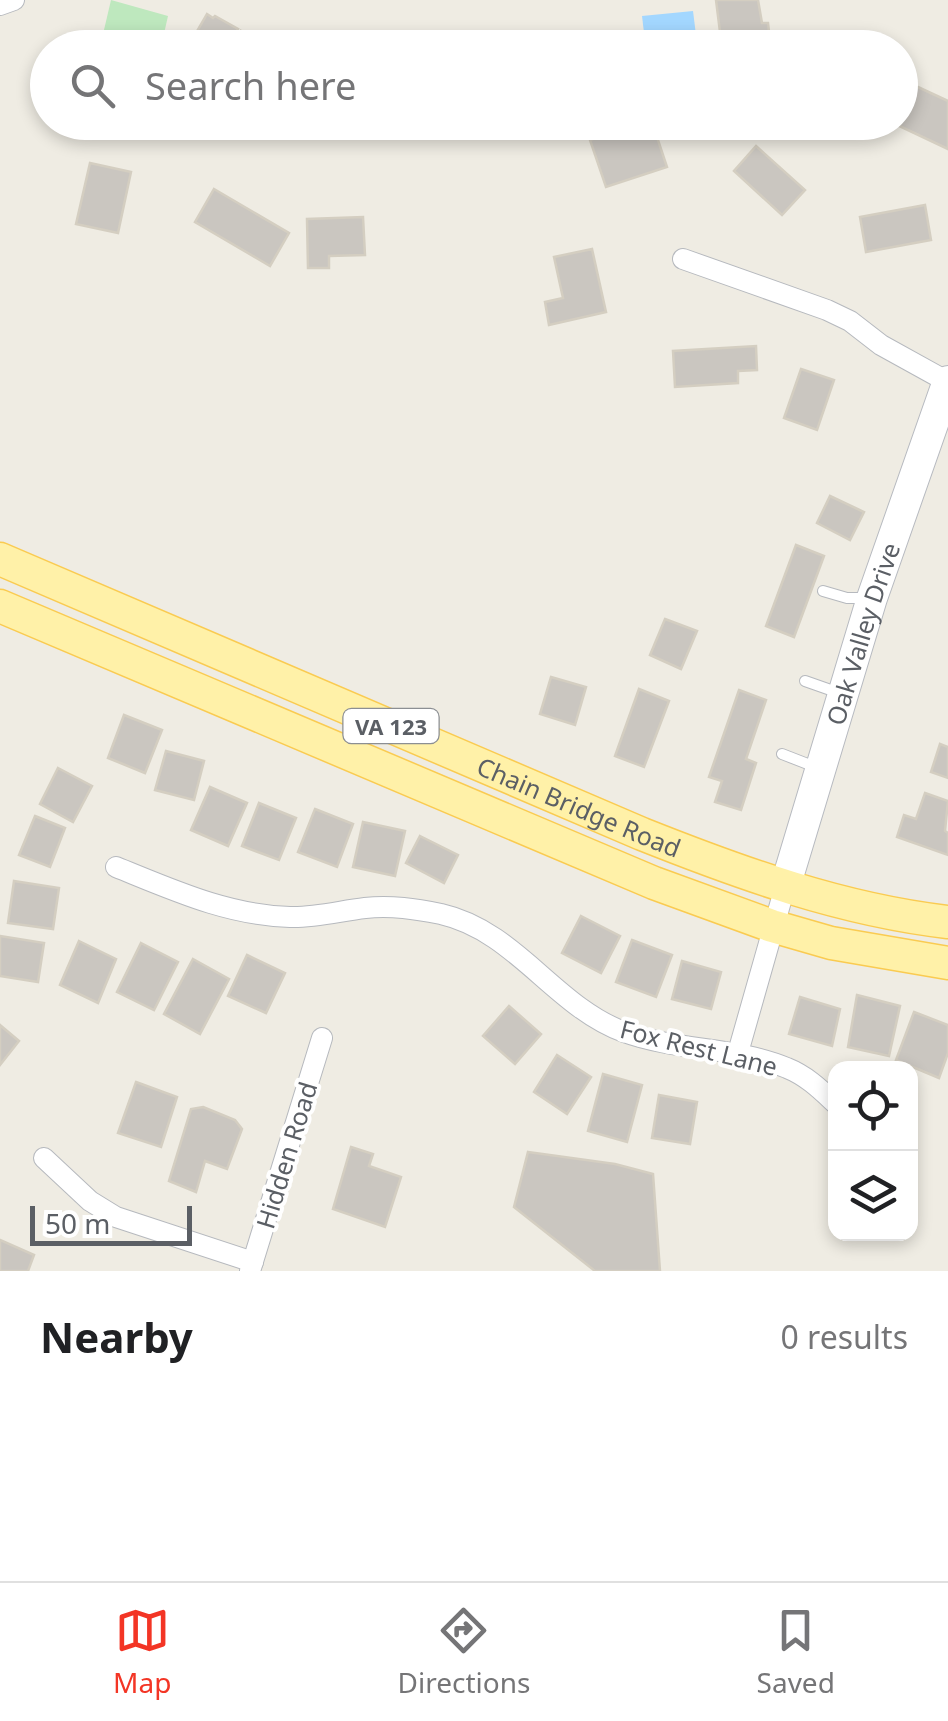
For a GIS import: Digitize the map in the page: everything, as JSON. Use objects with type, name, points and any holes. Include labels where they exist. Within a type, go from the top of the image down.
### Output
[{"type":"main road","name":"Chain Bridge Road","points":[[0,560],[642,834],[784,886],[948,922]]},
{"type":"main road","name":"Chain Bridge Road","points":[[0,606],[654,883],[831,943],[948,963]]},
{"type":"street","points":[[0,5],[14,0]]},
{"type":"street","points":[[683,259],[828,310],[850,321],[880,345],[948,382]]},
{"type":"street","name":"Oak Valley Drive","points":[[784,886],[872,598],[948,382]]},
{"type":"street","name":"Fox Rest Lane","points":[[116,867],[208,905],[253,915],[295,918],[386,907],[447,916],[502,942],[568,1000],[623,1032],[786,1067],[828,1097]]},
{"type":"street","points":[[736,1056],[784,886]]},
{"type":"street","name":"Hidden Road","points":[[251,1266],[322,1038]]},
{"type":"street","points":[[44,1158],[90,1201],[116,1217],[251,1266]]},
{"type":"lane","points":[[823,591],[847,598],[872,598]]},
{"type":"lane","points":[[805,681],[842,694]]},
{"type":"lane","points":[[782,754],[820,768]]},
{"type":"green space","points":[[111,0],[168,16],[165,30],[104,30]]},
{"type":"water","points":[[693,11],[695,30],[644,30],[642,16]]},
{"type":"building","points":[[716,0],[758,0],[762,23],[768,23],[769,30],[720,30]]},
{"type":"building","points":[[207,14],[238,29],[237,30],[198,30]]},
{"type":"building","points":[[918,87],[948,101],[948,149],[918,135]]},
{"type":"building","points":[[590,140],[658,140],[667,167],[606,187]]},
{"type":"building","points":[[756,146],[805,190],[782,215],[734,171]]},
{"type":"building","points":[[90,163],[131,172],[118,233],[76,224]]},
{"type":"building","points":[[214,189],[289,233],[270,266],[195,222]]},
{"type":"building","points":[[925,205],[931,240],[866,252],[860,217]]},
{"type":"building","points":[[363,217],[365,255],[329,256],[329,268],[308,268],[307,219]]},
{"type":"building","points":[[592,249],[606,312],[549,325],[545,302],[563,298],[554,257]]},
{"type":"building","points":[[756,346],[757,370],[738,371],[738,383],[675,387],[673,351]]},
{"type":"building","points":[[801,369],[834,380],[817,430],[784,418]]},
{"type":"building","points":[[830,496],[864,512],[850,540],[817,523]]},
{"type":"building","points":[[796,545],[824,556],[794,637],[766,626]]},
{"type":"building","points":[[665,619],[697,631],[681,669],[650,655]]},
{"type":"building","points":[[551,677],[586,687],[575,725],[540,714]]},
{"type":"building","points":[[639,689],[669,701],[644,767],[615,756]]},
{"type":"building","points":[[739,690],[766,700],[746,759],[756,763],[741,810],[715,802],[722,781],[709,777]]},
{"type":"building","points":[[124,715],[162,730],[145,773],[108,758]]},
{"type":"building","points":[[940,744],[948,747],[948,778],[931,772]]},
{"type":"building","points":[[166,751],[204,761],[194,800],[155,790]]},
{"type":"building","points":[[58,768],[92,786],[73,822],[40,804]]},
{"type":"building","points":[[210,787],[247,803],[228,846],[191,830]]},
{"type":"building","points":[[925,793],[948,801],[948,855],[897,837],[904,815],[916,819]]},
{"type":"building","points":[[259,803],[296,818],[279,860],[242,846]]},
{"type":"building","points":[[315,809],[353,824],[337,867],[298,852]]},
{"type":"building","points":[[35,816],[65,828],[50,867],[19,855]]},
{"type":"building","points":[[363,822],[405,831],[395,876],[353,867]]},
{"type":"building","points":[[420,836],[458,855],[444,883],[406,863]]},
{"type":"building","points":[[14,881],[59,888],[53,929],[8,923]]},
{"type":"building","points":[[581,916],[620,936],[601,973],[562,953]]},
{"type":"building","points":[[0,936],[44,943],[38,982],[0,976]]},
{"type":"building","points":[[632,940],[672,955],[656,997],[616,982]]},
{"type":"building","points":[[79,941],[116,959],[98,1003],[60,985]]},
{"type":"building","points":[[141,943],[178,962],[154,1010],[117,992]]},
{"type":"building","points":[[247,955],[285,973],[266,1013],[228,996]]},
{"type":"building","points":[[193,959],[229,979],[200,1034],[164,1014]]},
{"type":"building","points":[[682,961],[721,972],[711,1009],[672,999]]},
{"type":"building","points":[[857,995],[900,1006],[889,1056],[848,1047]]},
{"type":"building","points":[[800,997],[840,1009],[832,1046],[789,1034]]},
{"type":"building","points":[[509,1006],[541,1034],[515,1064],[483,1036]]},
{"type":"building","points":[[914,1012],[948,1025],[948,1053],[939,1078],[918,1069],[918,1061],[896,1060]]},
{"type":"building","points":[[0,1025],[19,1041],[0,1065]]},
{"type":"building","points":[[557,1055],[591,1077],[567,1114],[534,1092]]},
{"type":"building","points":[[603,1074],[642,1085],[627,1142],[588,1131]]},
{"type":"building","points":[[136,1082],[177,1097],[161,1147],[118,1133]]},
{"type":"building","points":[[659,1095],[697,1102],[690,1144],[652,1138]]},
{"type":"building","points":[[203,1107],[235,1120],[242,1129],[227,1169],[205,1161],[196,1192],[169,1181],[191,1109]]},
{"type":"building","points":[[351,1147],[373,1154],[369,1166],[401,1177],[385,1227],[333,1209]]},
{"type":"building","points":[[528,1152],[615,1164],[653,1174],[660,1271],[595,1271],[514,1207]]},
{"type":"building","points":[[0,1240],[34,1255],[28,1271],[0,1271]]}]
